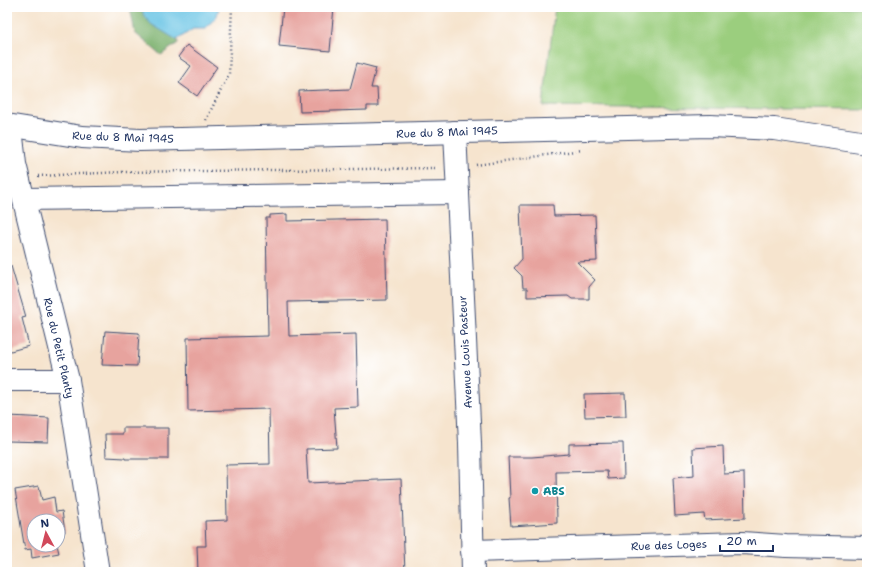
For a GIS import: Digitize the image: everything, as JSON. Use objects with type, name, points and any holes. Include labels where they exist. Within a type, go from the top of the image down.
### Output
[{"type":"street","name":"Rue du 8 Mai 1945","points":[[16,127],[90,137],[140,140],[710,126],[774,129],[867,143]]},
{"type":"street","name":"Rue du Petit Planty","points":[[16,127],[12,137],[15,164],[68,380],[98,572]]},
{"type":"street","name":"Avenue Louis Pasteur","points":[[455,132],[470,443],[472,562]]},
{"type":"street","points":[[24,199],[458,193]]},
{"type":"street","points":[[7,380],[68,380]]},
{"type":"street","name":"Rue des Loges","points":[[472,562],[742,543],[786,546],[867,548]]},
{"type":"path","points":[[197,138],[229,74],[232,7]]},
{"type":"path","points":[[18,175],[36,176],[122,172],[457,168],[582,150]]},
{"type":"green space","points":[[130,7],[153,7],[175,25],[178,43],[161,55],[135,33]]},
{"type":"green space","points":[[555,7],[867,7],[867,110],[543,106]]},
{"type":"water","points":[[143,7],[219,7],[217,16],[205,29],[193,29],[177,40],[151,24],[143,14]]},
{"type":"building","points":[[283,7],[334,7],[330,51],[279,46]]},
{"type":"building","points":[[187,45],[217,67],[197,96],[179,83],[191,66],[178,57]]},
{"type":"building","points":[[357,63],[376,68],[371,88],[377,88],[378,106],[367,106],[367,110],[300,112],[299,91],[350,89]]},
{"type":"building","points":[[520,205],[553,205],[554,216],[595,215],[597,261],[577,262],[595,280],[589,287],[589,299],[572,299],[568,296],[527,297],[527,288],[523,288],[522,276],[514,268],[522,259]]},
{"type":"building","points":[[287,214],[287,221],[385,219],[387,300],[288,302],[289,336],[356,334],[358,407],[334,408],[337,448],[306,449],[308,483],[401,479],[405,572],[198,572],[197,546],[206,546],[205,521],[227,520],[226,465],[270,464],[269,409],[188,411],[187,338],[268,336],[266,218],[270,218],[270,215]]},
{"type":"building","points":[[11,266],[26,317],[22,318],[29,346],[7,352],[7,267]]},
{"type":"building","points":[[105,331],[139,333],[137,366],[102,365]]},
{"type":"building","points":[[625,393],[626,416],[585,417],[584,394]]},
{"type":"building","points":[[9,416],[49,418],[48,442],[7,441],[7,418],[9,418]]},
{"type":"building","points":[[123,428],[168,428],[168,459],[125,459],[106,457],[105,434],[123,434]]},
{"type":"building","name":"ABS","points":[[623,443],[624,478],[608,479],[607,471],[556,472],[557,523],[511,526],[508,457],[569,454],[569,444]]},
{"type":"building","points":[[723,446],[724,474],[744,473],[745,518],[705,520],[704,514],[675,516],[673,478],[694,476],[693,448]]},
{"type":"building","points":[[39,486],[42,500],[54,497],[56,512],[62,511],[62,513],[26,513],[26,550],[25,550],[15,490]]},
{"type":"building","points":[[31,553],[59,553],[32,558]]},
{"type":"place","name":"ABS","points":[[535,491]]}]
